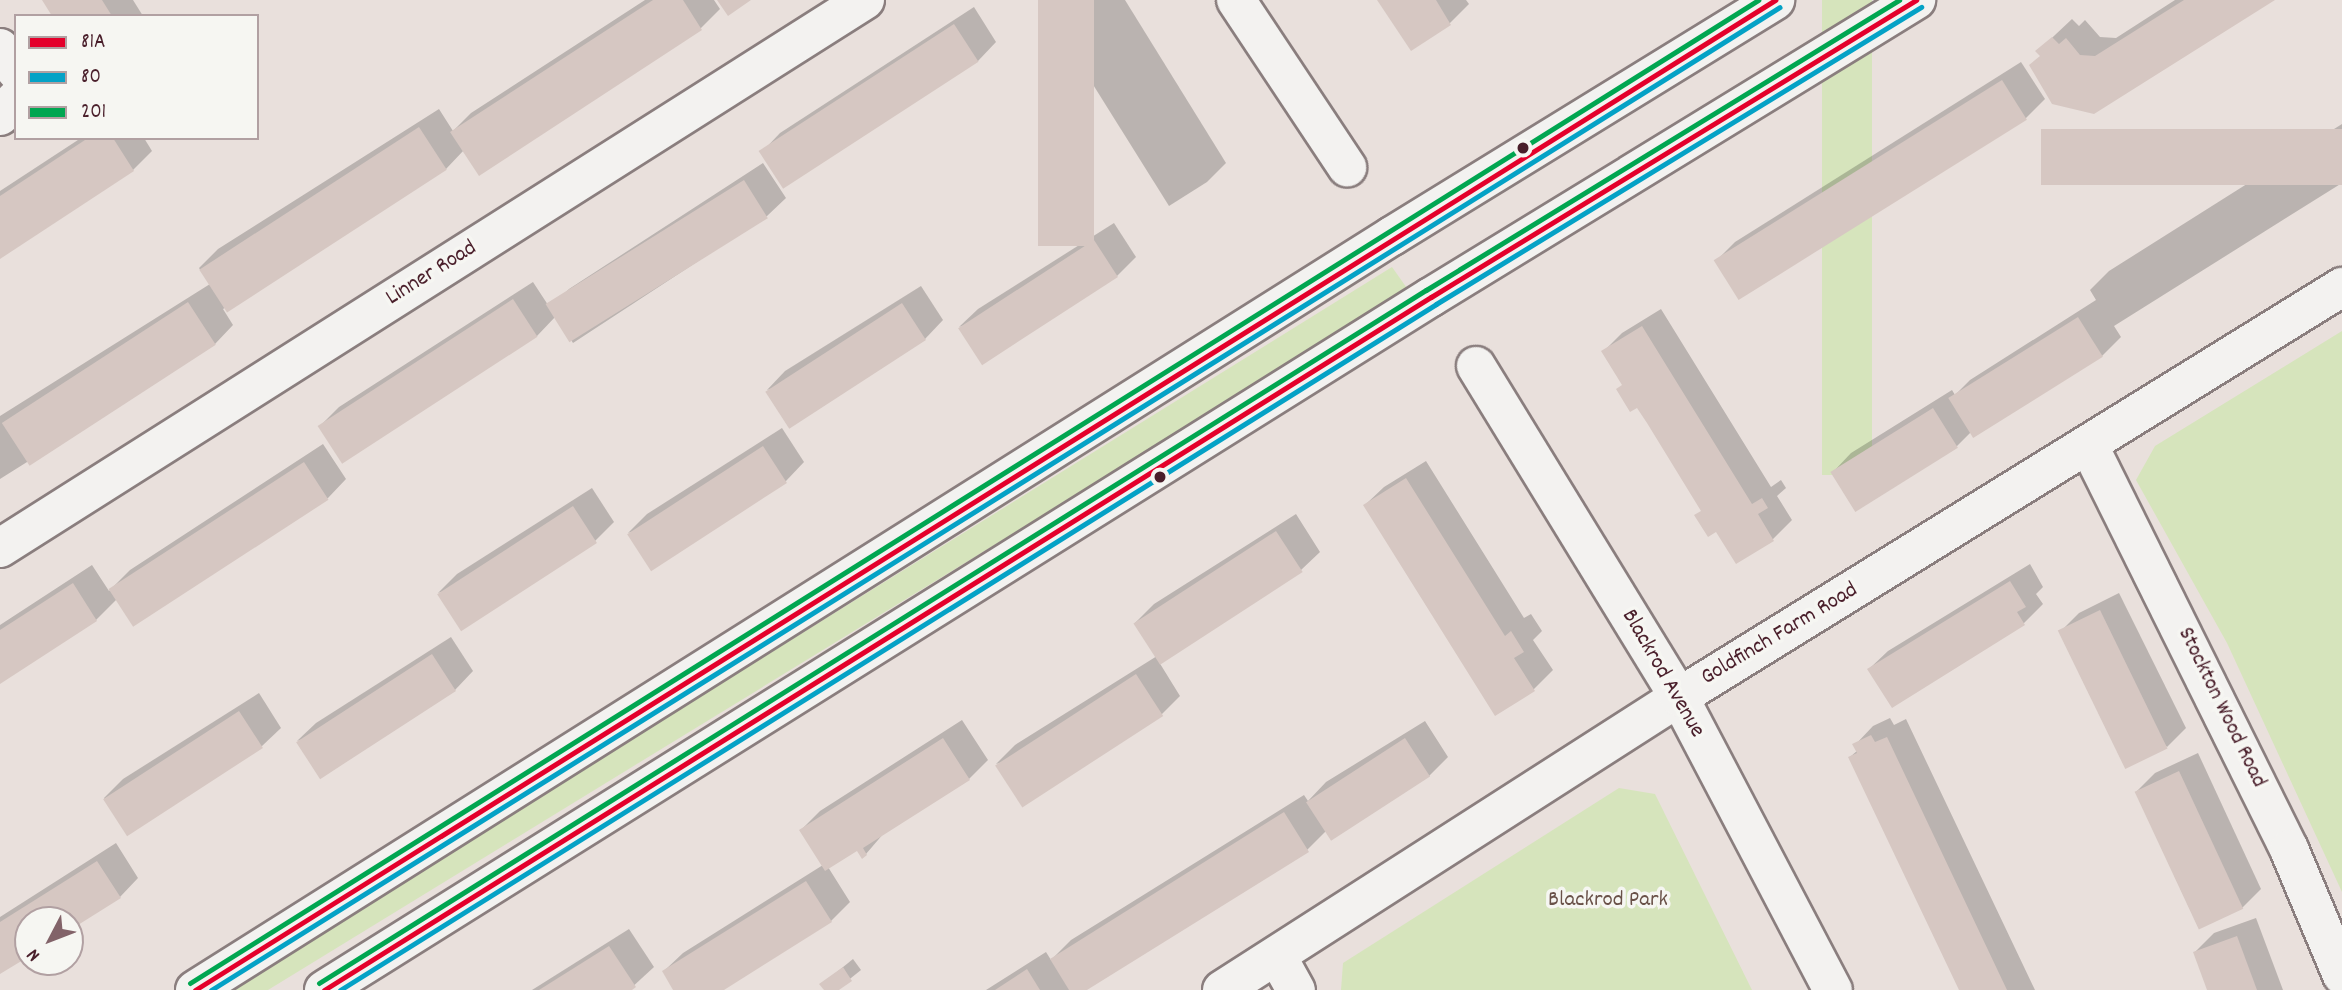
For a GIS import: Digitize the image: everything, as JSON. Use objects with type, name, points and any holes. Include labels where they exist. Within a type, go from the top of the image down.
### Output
[{"type":"street","name":"Linner Road","points":[[0,548],[865,0]]},
{"type":"street","points":[[1236,0],[1347,167]]},
{"type":"street","points":[[195,990],[1392,236],[1775,0]]},
{"type":"street","points":[[324,990],[1443,290],[1916,0]]},
{"type":"street","points":[[0,48],[14,68]]},
{"type":"street","points":[[0,116],[14,101]]},
{"type":"street","name":"Goldfinch Farm Road","points":[[1222,990],[1679,697],[2089,446],[2342,287]]},
{"type":"street","name":"Blackrod Avenue","points":[[1476,366],[1679,697],[1833,990]]},
{"type":"street","name":"Stockton Wood Road","points":[[2089,446],[2289,849],[2342,975]]},
{"type":"street","points":[[1277,956],[1296,990]]},
{"type":"green space","points":[[1822,0],[1872,0],[1872,475],[1822,475]]},
{"type":"green space","points":[[1392,267],[1409,291],[268,990],[227,990]]},
{"type":"green space","points":[[2342,331],[2342,892],[2227,643],[2136,480],[2155,446]]},
{"type":"green space","name":"Blackrod Park","points":[[1619,788],[1655,794],[1752,990],[1341,990],[1343,963]]},
{"type":"building","points":[[42,0],[102,0],[111,14],[51,14]]},
{"type":"building","points":[[653,0],[683,0],[702,30],[479,176],[450,132]]},
{"type":"building","points":[[717,0],[751,0],[728,16]]},
{"type":"building","points":[[1038,0],[1094,0],[1094,246],[1038,246]]},
{"type":"building","points":[[1377,0],[1436,0],[1451,25],[1411,51]]},
{"type":"building","points":[[2184,0],[2275,0],[2094,114],[2052,104],[2029,65],[2040,56],[2035,51],[2052,37],[2059,44],[2066,38],[2080,55],[2095,56]]},
{"type":"building","points":[[954,24],[979,62],[783,189],[759,151]]},
{"type":"building","points":[[2002,80],[2027,120],[1739,300],[1714,260]]},
{"type":"building","points":[[419,127],[447,170],[227,312],[199,270]]},
{"type":"building","points":[[2041,129],[2342,129],[2342,185],[2041,185]]},
{"type":"building","points":[[85,140],[114,140],[134,171],[0,259],[0,196]]},
{"type":"building","points":[[744,180],[768,218],[569,342],[546,304]]},
{"type":"building","points":[[1094,240],[1118,277],[982,365],[958,328]]},
{"type":"building","points":[[513,299],[538,337],[342,464],[318,426]]},
{"type":"building","points":[[188,302],[216,345],[30,466],[2,423]]},
{"type":"building","points":[[902,303],[926,340],[789,429],[765,392]]},
{"type":"building","points":[[2078,317],[2103,357],[1973,438],[1948,398]]},
{"type":"building","points":[[1642,326],[1752,504],[1762,498],[1768,508],[1758,514],[1774,541],[1736,564],[1716,532],[1708,537],[1694,515],[1701,511],[1647,423],[1637,408],[1630,412],[1616,389],[1622,385],[1601,351]]},
{"type":"building","points":[[1933,408],[1958,448],[1855,512],[1830,472]]},
{"type":"building","points":[[763,446],[787,483],[651,571],[627,534]]},
{"type":"building","points":[[304,462],[329,500],[133,627],[109,589]]},
{"type":"building","points":[[1406,478],[1505,636],[1511,631],[1524,652],[1514,658],[1535,691],[1495,716],[1363,505]]},
{"type":"building","points":[[573,506],[597,543],[461,631],[437,594]]},
{"type":"building","points":[[1276,531],[1303,572],[1160,665],[1133,624]]},
{"type":"building","points":[[2010,581],[2026,607],[2017,612],[2025,625],[1892,708],[1867,669]]},
{"type":"building","points":[[73,583],[97,621],[0,684],[0,630]]},
{"type":"building","points":[[2100,610],[2168,748],[2125,769],[2058,631]]},
{"type":"building","points":[[432,654],[456,691],[320,779],[296,742]]},
{"type":"building","points":[[1136,674],[1163,716],[1022,807],[995,765]]},
{"type":"building","points":[[239,711],[263,748],[127,836],[103,799]]},
{"type":"building","points":[[1871,735],[1875,742],[1887,737],[2007,990],[1959,990],[1848,757],[1857,753],[1852,744]]},
{"type":"building","points":[[943,738],[970,780],[863,848],[867,855],[862,859],[857,851],[825,871],[799,830]]},
{"type":"building","points":[[1405,738],[1430,777],[1331,841],[1306,802]]},
{"type":"building","points":[[2179,771],[2243,909],[2199,929],[2135,792]]},
{"type":"building","points":[[1284,812],[1309,852],[1087,990],[1069,990],[1050,959]]},
{"type":"building","points":[[97,861],[121,898],[84,921],[84,906],[25,906]]},
{"type":"building","points":[[806,881],[832,922],[724,990],[673,990],[662,971]]},
{"type":"building","points":[[14,913],[14,966],[0,974],[0,922]]},
{"type":"building","points":[[2237,936],[2257,990],[2207,990],[2193,952]]},
{"type":"building","points":[[609,946],[636,987],[632,990],[539,990]]},
{"type":"building","points":[[843,967],[852,981],[839,990],[824,990],[819,984]]},
{"type":"building","points":[[1027,969],[1040,990],[995,990]]},
{"type":"transit line","name":"201","points":[[190,983],[1758,0]]},
{"type":"transit line","name":"81A","points":[[195,990],[1775,0]]},
{"type":"transit line","name":"201","points":[[319,983],[1426,290],[1899,0]]},
{"type":"transit line","name":"81A","points":[[324,990],[1431,297],[1916,0]]},
{"type":"transit line","name":"80","points":[[211,990],[1780,7]]},
{"type":"transit line","name":"80","points":[[340,990],[1436,304],[1921,7]]}]
